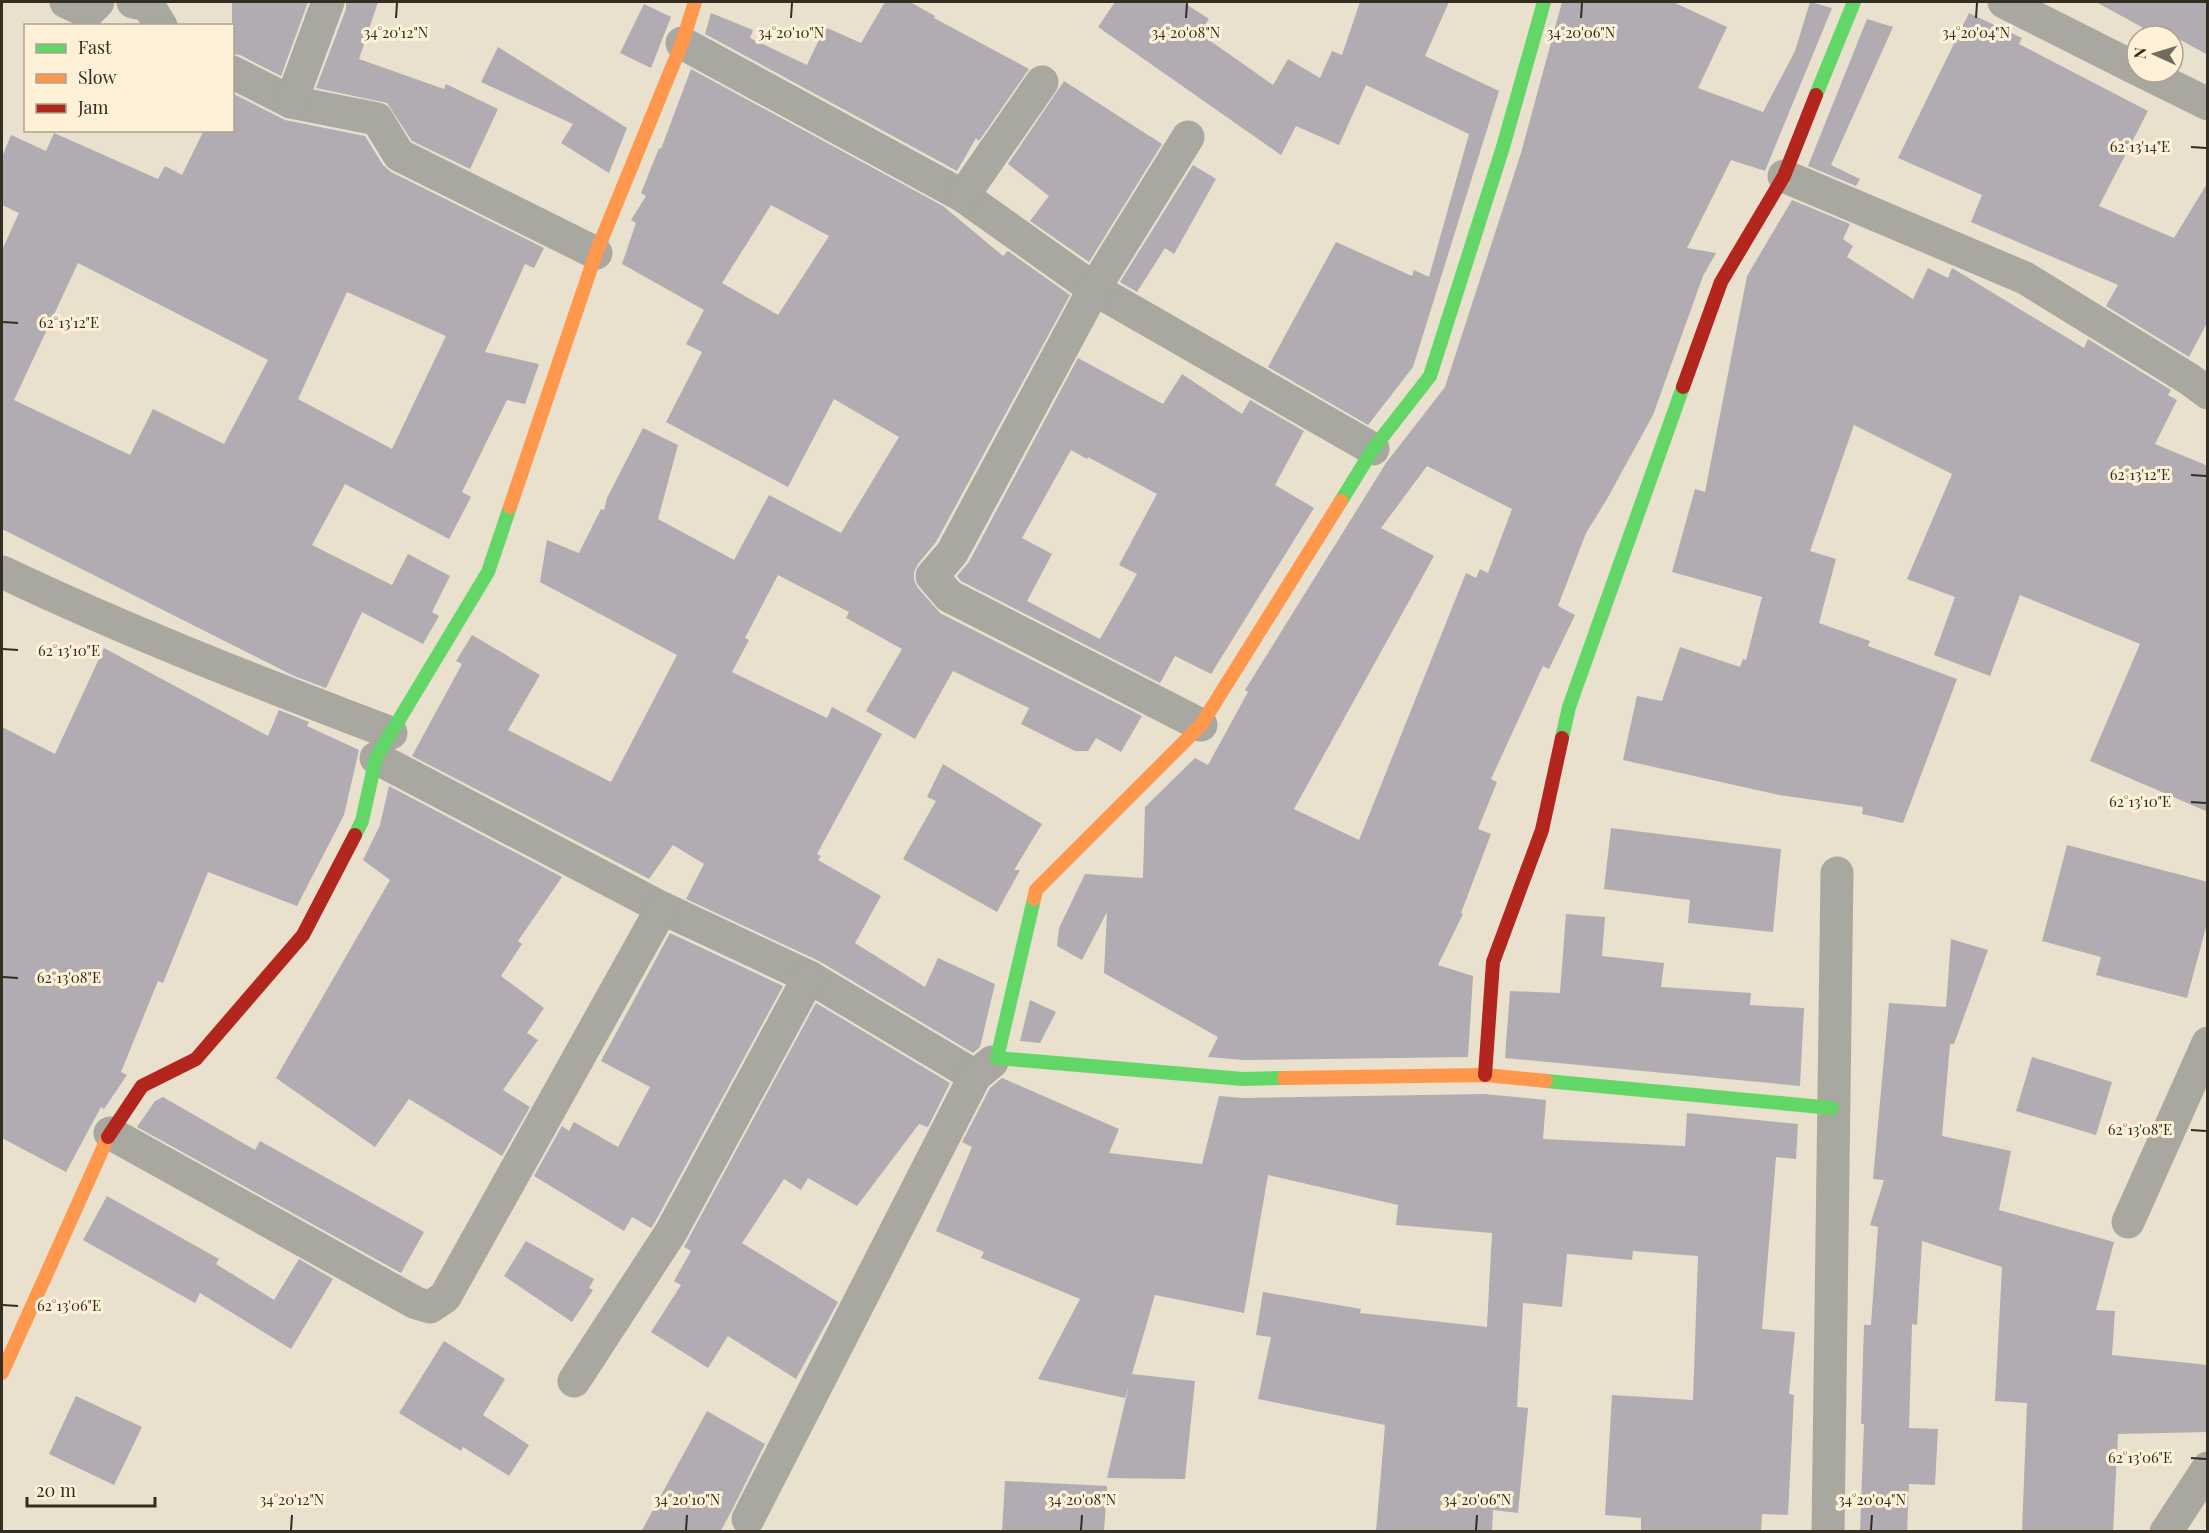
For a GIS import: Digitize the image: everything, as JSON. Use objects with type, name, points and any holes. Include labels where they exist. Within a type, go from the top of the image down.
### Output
[{"type":"street","points":[[66,2],[88,12],[98,2]]},
{"type":"street","points":[[134,2],[148,5],[160,24]]},
{"type":"street","points":[[291,102],[328,2]]},
{"type":"street","points":[[2,1373],[110,1133],[142,1086],[196,1059],[303,935],[362,821],[383,745],[488,572],[596,253],[682,43],[695,2]]},
{"type":"street","points":[[1485,1075],[1492,962],[1542,830],[1569,707],[1721,282],[1784,176],[1854,2]]},
{"type":"street","points":[[2004,2],[2125,63]]},
{"type":"street","points":[[748,1519],[986,1067],[1036,890],[1201,725],[1373,449],[1430,376],[1503,147],[1540,3]]},
{"type":"street","points":[[682,43],[963,196],[1095,289],[1373,449]]},
{"type":"street","points":[[234,73],[291,102],[377,119],[399,155],[596,253]]},
{"type":"street","points":[[963,196],[1042,82]]},
{"type":"street","points":[[2167,84],[2208,104]]},
{"type":"street","points":[[1188,137],[1095,289],[952,553],[932,576],[949,596],[1201,725]]},
{"type":"street","points":[[1784,176],[2025,278],[2201,380]]},
{"type":"street","points":[[2,572],[62,600],[245,677],[383,745],[662,908],[809,977],[986,1067],[1243,1079],[1485,1075],[1832,1108]]},
{"type":"street","points":[[1828,1532],[1837,873]]},
{"type":"street","points":[[110,1133],[416,1303],[430,1307],[444,1297],[662,908]]},
{"type":"street","points":[[574,1381],[671,1232],[809,977]]},
{"type":"street","points":[[2128,1222],[2208,1043]]},
{"type":"street","points":[[2166,1532],[2208,1468]]},
{"type":"building","points":[[232,2],[308,2],[281,76],[240,55],[234,54],[234,24],[232,24]]},
{"type":"building","points":[[346,2],[378,2],[359,59],[444,89],[446,84],[498,109],[470,169],[412,141],[387,103],[316,88],[346,9]]},
{"type":"building","points":[[885,2],[910,2],[935,16],[934,18],[1029,69],[979,141],[976,138],[957,171],[705,34],[711,13],[753,30],[750,38],[807,65],[825,27],[861,43]]},
{"type":"building","points":[[1115,2],[1183,2],[1209,19],[1199,33],[1273,85],[1288,59],[1320,78],[1332,51],[1342,55],[1360,2],[1449,2],[1425,56],[1499,91],[1413,367],[1368,425],[1268,367],[1336,242],[1412,276],[1414,270],[1429,277],[1469,134],[1366,85],[1339,145],[1296,126],[1281,155],[1098,27]]},
{"type":"building","points":[[1562,2],[1673,2],[1727,27],[1698,88],[1763,112],[1795,51],[1810,2],[1832,8],[1765,171],[1731,160],[1687,248],[1716,253],[1703,276],[1653,415],[1586,533],[1558,606],[1575,615],[1549,669],[1543,666],[1491,779],[1497,782],[1478,829],[1491,834],[1461,913],[1463,914],[1438,965],[1473,976],[1468,1057],[1244,1060],[1208,1057],[1218,1037],[1104,973],[1107,912],[1082,960],[1057,946],[1059,928],[1085,874],[1143,878],[1145,807],[1195,758],[1208,765],[1248,692],[1245,690],[1386,463],[1445,387],[1521,153]],"holes":[[[1427,466],[1512,509],[1488,573],[1480,569],[1476,578],[1466,573],[1359,840],[1294,809],[1434,556],[1381,528]]]},
{"type":"building","points":[[2096,2],[2208,2],[2208,55],[2185,43],[2185,24],[2136,24]]},
{"type":"building","points":[[644,4],[671,17],[651,68],[620,53]]},
{"type":"building","points":[[1969,13],[2022,38],[2019,44],[2148,111],[2099,206],[2174,238],[2208,182],[2208,321],[2189,357],[2106,306],[2118,285],[1971,222],[1982,195],[1898,158]]},
{"type":"building","points":[[1867,19],[1893,27],[1831,165],[1860,179],[1856,186],[1808,166]]},
{"type":"building","points":[[498,47],[627,128],[609,173],[561,143],[573,124],[481,82]]},
{"type":"building","points":[[691,69],[943,206],[1003,256],[1008,251],[1070,295],[936,542],[918,564],[914,572],[914,580],[918,588],[940,613],[1142,716],[1121,752],[1096,738],[1088,751],[1075,751],[1021,724],[1029,708],[953,671],[915,739],[866,711],[902,649],[846,618],[849,612],[778,575],[745,638],[749,640],[732,672],[827,718],[832,707],[882,734],[817,854],[821,856],[818,860],[881,896],[855,943],[925,987],[938,958],[995,984],[980,1047],[973,1053],[819,961],[686,899],[704,864],[673,845],[649,879],[412,756],[462,664],[456,661],[472,635],[540,675],[508,730],[611,782],[677,655],[540,582],[547,540],[579,553],[601,509],[604,510],[607,498],[643,428],[678,445],[658,519],[734,560],[769,495],[841,533],[899,437],[834,399],[788,487],[666,422],[702,352],[686,344],[704,310],[622,264],[636,223],[631,220],[646,196],[641,193],[659,148],[661,149]],"holes":[[[771,205],[829,236],[778,315],[722,283]]]},
{"type":"building","points":[[1064,81],[1162,144],[1089,262],[1030,221],[1049,196],[1008,164]]},
{"type":"building","points":[[234,94],[285,120],[365,136],[383,165],[391,172],[544,248],[534,268],[525,264],[485,352],[539,364],[525,404],[507,400],[462,492],[471,497],[449,539],[345,484],[312,545],[392,585],[408,554],[450,576],[432,612],[439,616],[423,644],[362,612],[326,688],[294,676],[2,529],[2,250],[19,213],[2,205],[2,157],[11,135],[46,151],[54,133],[158,179],[165,166],[182,175],[203,132],[234,132]],"holes":[[[78,263],[268,360],[224,444],[153,409],[130,455],[14,400]],[[347,292],[446,336],[392,449],[298,399]]]},
{"type":"building","points":[[1193,165],[1216,179],[1174,254],[1165,248],[1137,292],[1120,282]]},
{"type":"building","points":[[1792,200],[1850,224],[1843,239],[1853,246],[1847,257],[1913,299],[1928,268],[1948,278],[1952,268],[2084,348],[2088,339],[2171,390],[2168,395],[2177,400],[2155,444],[2208,466],[2208,812],[2090,761],[2140,644],[2020,595],[1990,676],[1934,655],[1955,597],[1907,579],[1952,474],[1854,425],[1810,551],[1836,559],[1819,623],[1870,641],[1868,646],[1957,679],[1903,823],[1862,814],[1863,807],[1779,795],[1623,760],[1637,696],[1662,701],[1680,647],[1740,667],[1743,659],[1746,660],[1762,597],[1672,572],[1695,489],[1705,492],[1747,276]]},
{"type":"building","points":[[1078,358],[1163,404],[1182,374],[1242,414],[1250,400],[1304,431],[1275,485],[1314,508],[1211,674],[1175,656],[1160,683],[961,581],[957,576],[969,562]],"holes":[[[1071,450],[1087,459],[1088,457],[1157,494],[1119,565],[1137,574],[1100,639],[1027,601],[1052,554],[1022,538]]]},
{"type":"building","points":[[104,648],[268,736],[279,710],[309,722],[307,726],[359,750],[344,815],[297,906],[208,872],[163,983],[158,981],[121,1072],[127,1075],[104,1109],[101,1107],[66,1172],[2,1138],[2,727],[55,754]]},
{"type":"building","points":[[943,764],[1042,824],[1014,870],[1020,870],[997,912],[903,859],[936,801],[927,797]]},
{"type":"building","points":[[389,786],[562,877],[518,941],[522,944],[501,976],[544,1008],[527,1033],[538,1040],[503,1090],[530,1107],[502,1156],[409,1099],[375,1147],[276,1078],[390,880],[363,860],[380,825]]},
{"type":"building","points":[[1611,828],[1781,849],[1773,932],[1688,923],[1690,900],[1604,889]]},
{"type":"building","points":[[2067,845],[2208,882],[2208,920],[2187,998],[2096,975],[2101,957],[2042,941]]},
{"type":"building","points":[[1566,914],[1605,917],[1602,956],[1664,963],[1661,987],[1751,993],[1750,1005],[1804,1008],[1800,1086],[1505,1058],[1510,991],[1560,993]]},
{"type":"building","points":[[670,933],[783,986],[655,1222],[651,1228],[632,1217],[624,1231],[534,1176],[562,1126],[569,1131],[574,1122],[618,1147],[650,1087],[601,1061]]},
{"type":"building","points":[[1951,939],[1988,950],[1954,1044],[1950,1044],[1942,1136],[2011,1151],[1999,1210],[2114,1242],[2096,1310],[2115,1311],[2112,1355],[2208,1365],[2208,1432],[2118,1434],[2113,1532],[2022,1532],[2027,1403],[1995,1401],[2002,1267],[1922,1241],[1917,1325],[1912,1324],[1909,1428],[1938,1429],[1935,1485],[1909,1484],[1907,1532],[1860,1532],[1864,1424],[1861,1424],[1864,1325],[1871,1325],[1878,1227],[1870,1225],[1884,1180],[1873,1179],[1889,1003],[1946,1007]]},
{"type":"building","points":[[1030,1000],[1056,1012],[1040,1043],[1020,1041]]},
{"type":"building","points":[[816,1003],[950,1083],[928,1127],[919,1124],[857,1206],[808,1178],[801,1190],[784,1179],[742,1243],[838,1302],[796,1379],[728,1336],[708,1368],[651,1332],[681,1285],[674,1281],[691,1251],[684,1247]]},
{"type":"building","points":[[2032,1057],[2112,1082],[2096,1135],[2016,1111]]},
{"type":"building","points":[[1002,1078],[1119,1129],[1109,1153],[1202,1164],[1219,1096],[1243,1098],[1484,1094],[1546,1100],[1543,1139],[1685,1146],[1687,1113],[1798,1124],[1796,1159],[1776,1157],[1762,1329],[1795,1332],[1789,1394],[1794,1395],[1788,1515],[1762,1514],[1761,1532],[1641,1532],[1641,1518],[1605,1515],[1612,1395],[1693,1400],[1698,1256],[1633,1251],[1632,1260],[1567,1254],[1562,1307],[1523,1303],[1517,1407],[1528,1408],[1518,1513],[1493,1510],[1492,1532],[1376,1532],[1385,1425],[1258,1399],[1271,1337],[1256,1335],[1263,1292],[1361,1309],[1360,1313],[1487,1327],[1492,1233],[1396,1225],[1398,1205],[1268,1175],[1244,1313],[1155,1295],[1132,1374],[1195,1381],[1185,1479],[1107,1478],[1129,1385],[1125,1398],[1038,1379],[1080,1299],[981,1258],[984,1252],[936,1231],[972,1147],[962,1142],[990,1088]]},
{"type":"building","points":[[163,1097],[255,1150],[260,1141],[424,1232],[401,1273],[137,1127],[155,1101]]},
{"type":"building","points":[[107,1196],[219,1259],[216,1264],[274,1300],[299,1259],[333,1279],[291,1349],[200,1293],[195,1303],[83,1240]]},
{"type":"building","points":[[526,1241],[594,1279],[589,1288],[593,1290],[572,1322],[504,1276]]},
{"type":"building","points":[[444,1341],[505,1379],[483,1415],[529,1445],[509,1476],[463,1447],[461,1451],[399,1413]]},
{"type":"building","points":[[76,1396],[142,1427],[114,1485],[49,1454]]},
{"type":"building","points":[[707,1411],[765,1444],[731,1512],[720,1532],[641,1532]]},
{"type":"building","points":[[1005,1481],[1107,1486],[1104,1532],[1002,1532]]},
{"type":"traffic: fast","points":[[1341,501],[1373,449],[1430,376],[1503,147],[1544,2]]},
{"type":"traffic: fast","points":[[1816,95],[1854,2]]},
{"type":"traffic: fast","points":[[1562,738],[1569,707],[1683,387]]},
{"type":"traffic: fast","points":[[355,835],[362,821],[376,758],[488,572],[510,507]]},
{"type":"traffic: fast","points":[[1034,899],[997,1058],[1243,1079],[1284,1078]]},
{"type":"traffic: fast","points":[[1546,1081],[1832,1108]]},
{"type":"traffic: slow","points":[[510,507],[596,253],[682,43],[695,2]]},
{"type":"traffic: slow","points":[[1034,899],[1036,890],[1201,725],[1341,501]]},
{"type":"traffic: slow","points":[[1284,1078],[1485,1075],[1546,1081]]},
{"type":"traffic: slow","points":[[2,1373],[108,1137]]},
{"type":"traffic: jam","points":[[1683,387],[1721,282],[1784,176],[1816,95]]},
{"type":"traffic: jam","points":[[1485,1075],[1493,962],[1542,830],[1562,738]]},
{"type":"traffic: jam","points":[[108,1137],[142,1086],[196,1059],[303,935],[355,835]]}]
